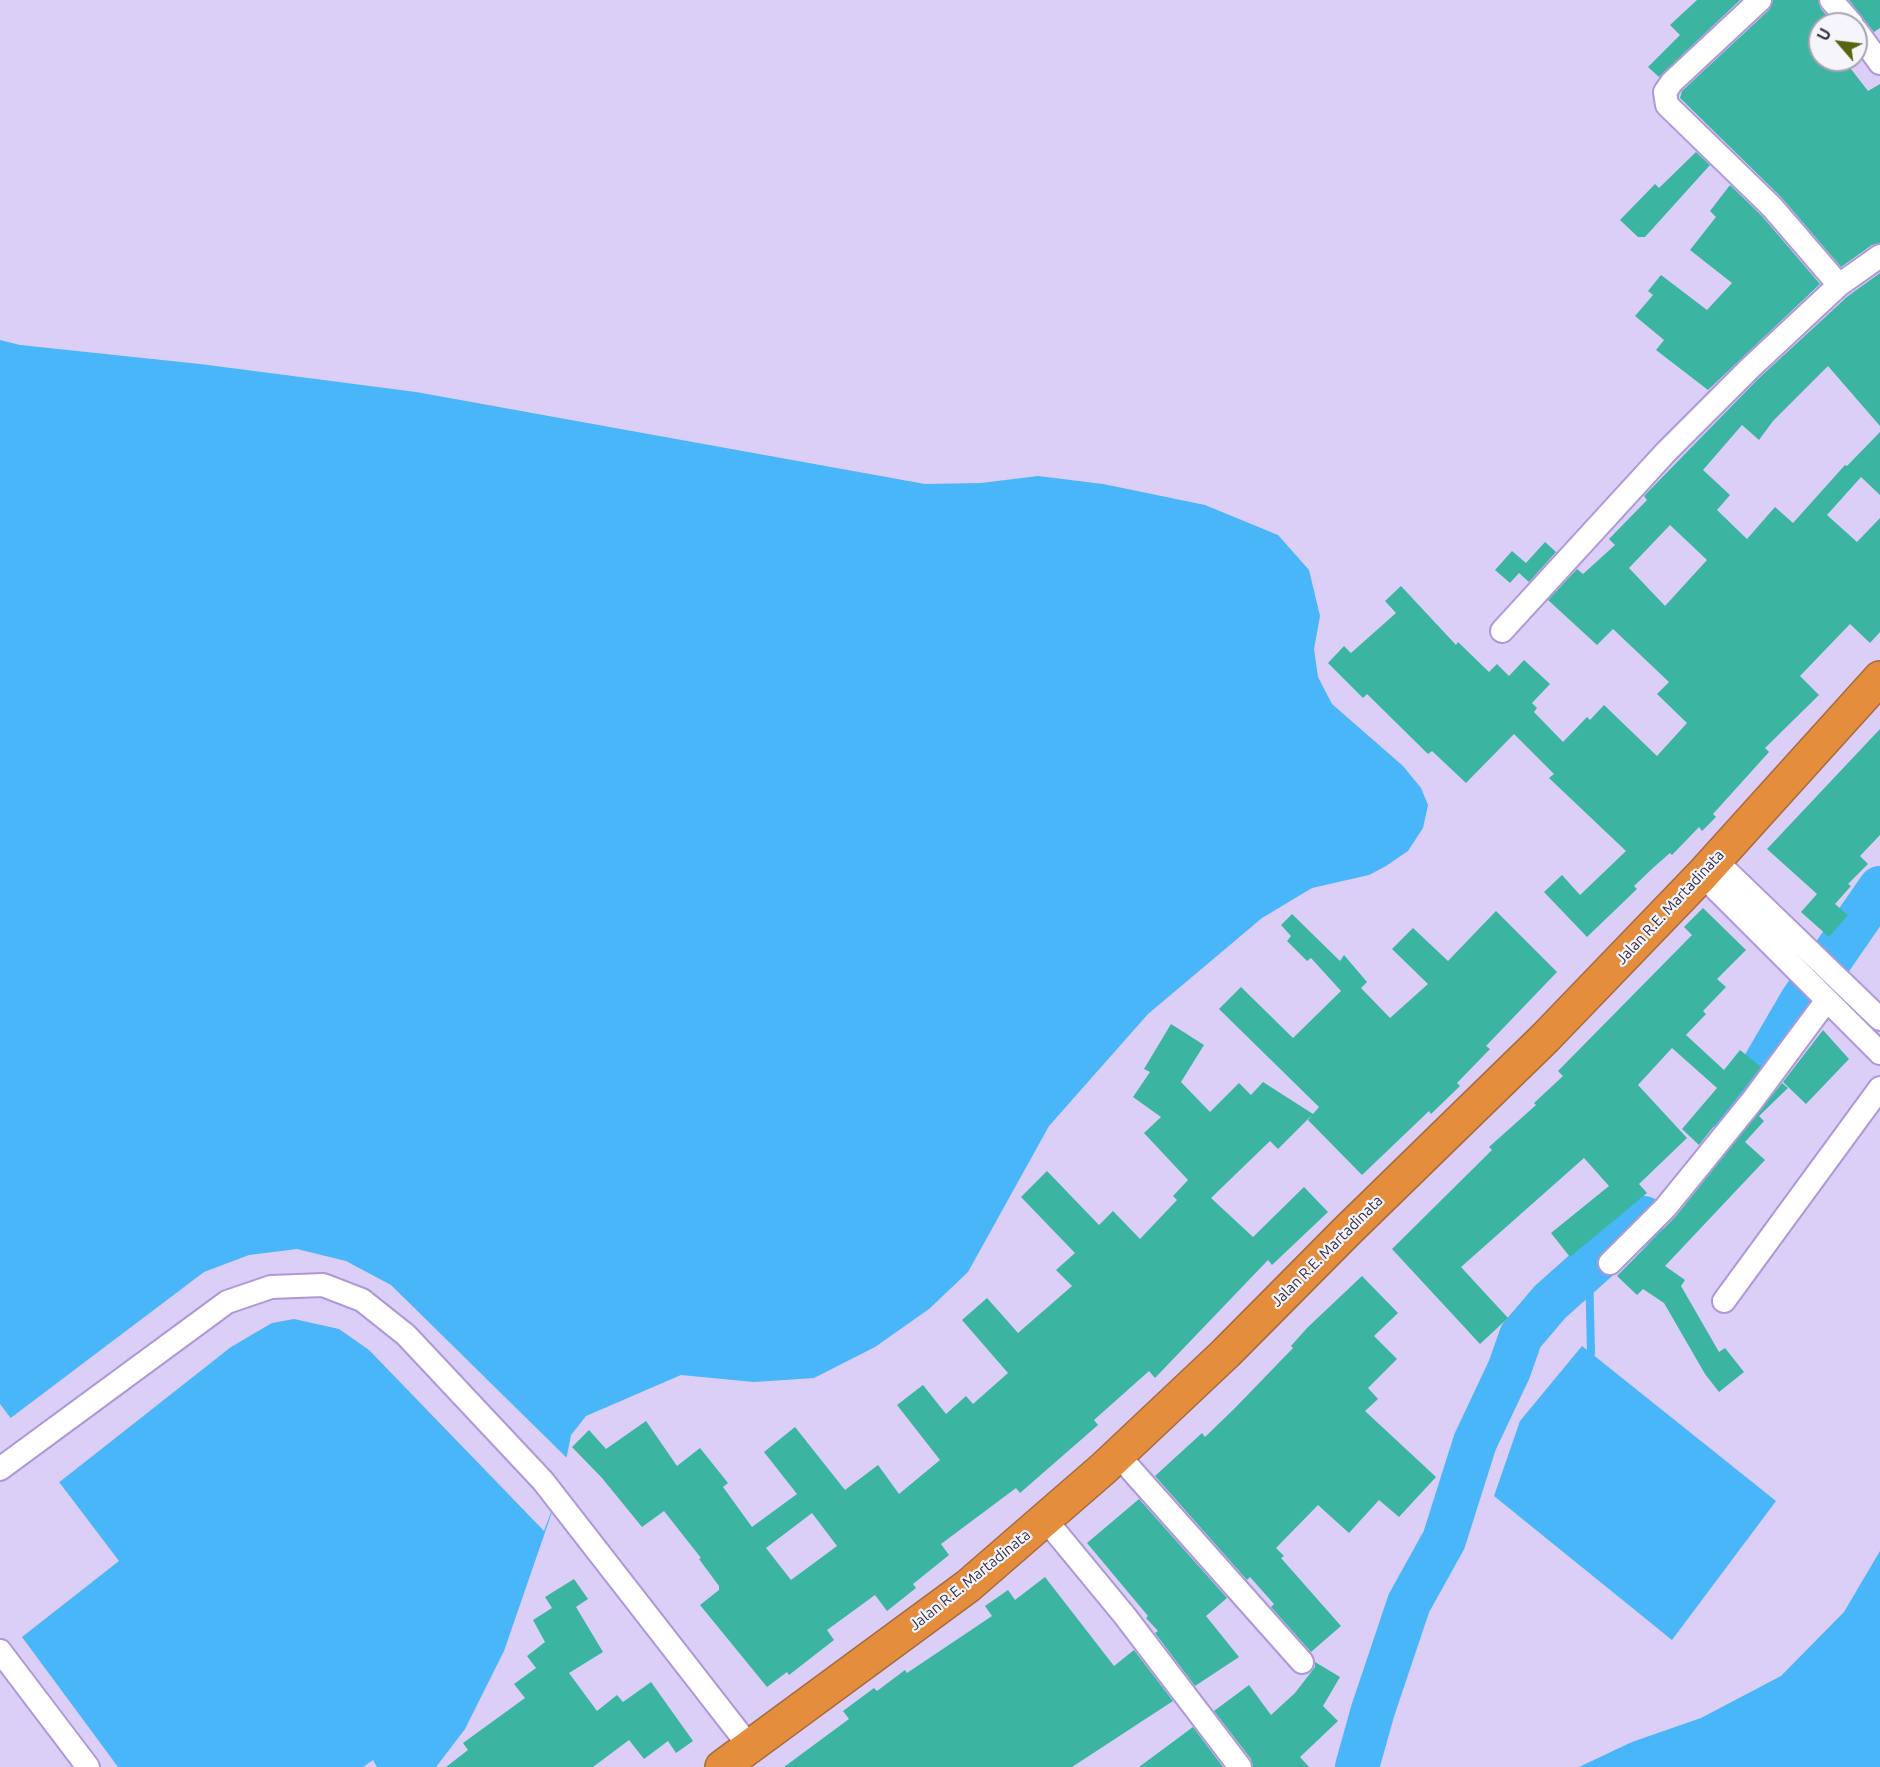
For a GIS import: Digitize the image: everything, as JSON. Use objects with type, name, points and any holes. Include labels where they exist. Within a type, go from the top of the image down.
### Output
[{"type":"highway","name":"Jalan R.E. Martadinata","points":[[722,1767],[968,1586],[1118,1455],[1226,1353],[1545,1038],[1709,868],[1880,678]]},
{"type":"street","points":[[1760,0],[1672,82],[1665,92],[1667,105],[1772,207],[1839,285]]},
{"type":"street","points":[[1831,0],[1842,12]]},
{"type":"street","points":[[1868,46],[1880,63]]},
{"type":"street","points":[[1502,631],[1666,452],[1749,369],[1839,285],[1880,256]]},
{"type":"street","points":[[1709,868],[1801,957],[1825,997],[1880,1053]]},
{"type":"street","points":[[1801,957],[1839,977],[1880,1019]]},
{"type":"street","points":[[1610,1263],[1666,1207],[1752,1101],[1825,997]]},
{"type":"street","points":[[1724,1301],[1880,1088]]},
{"type":"street","points":[[0,1469],[33,1447],[227,1302],[271,1287],[323,1285],[333,1288],[362,1300],[406,1335],[543,1481],[750,1747]]},
{"type":"street","points":[[1118,1455],[1302,1662]]},
{"type":"street","points":[[1045,1519],[1125,1616],[1240,1767]]},
{"type":"street","points":[[0,1651],[88,1767]]},
{"type":"water","points":[[0,340],[20,345],[200,364],[416,392],[925,484],[981,483],[1038,476],[1103,484],[1205,505],[1278,535],[1309,570],[1320,616],[1314,649],[1318,677],[1332,704],[1403,766],[1421,788],[1428,805],[1423,828],[1408,851],[1386,866],[1369,875],[1312,888],[1262,918],[1148,1014],[1049,1126],[968,1272],[929,1309],[875,1347],[814,1378],[754,1382],[681,1375],[586,1416],[571,1435],[561,1486],[504,1651],[465,1729],[436,1767],[377,1767],[373,1760],[363,1767],[118,1767],[22,1637],[119,1561],[0,1404]]},
{"type":"water","points":[[1582,1346],[1776,1501],[1672,1640],[1494,1496],[1520,1421]]},
{"type":"water","points":[[1880,1551],[1880,1767],[1579,1767],[1632,1742],[1701,1718],[1781,1676],[1844,1612]]},
{"type":"pier","points":[[297,1249],[346,1261],[391,1285],[568,1459],[561,1486],[544,1531],[369,1350],[339,1329],[294,1319],[272,1323],[231,1347],[57,1484],[8,1420],[204,1272],[249,1255]]},
{"type":"building","points":[[1697,0],[1740,0],[1659,77],[1648,67],[1680,35],[1670,25]]},
{"type":"building","points":[[1773,0],[1818,0],[1824,12],[1808,12],[1808,72],[1853,72],[1868,91],[1880,84],[1880,243],[1872,245],[1841,267],[1781,197],[1680,98],[1682,91],[1769,10]]},
{"type":"building","points":[[1849,0],[1880,0],[1880,28],[1874,32],[1868,24],[1868,12],[1858,12]]},
{"type":"building","points":[[1696,152],[1710,165],[1645,237],[1638,237],[1620,220],[1655,184],[1659,188]]},
{"type":"building","points":[[1730,185],[1762,216],[1820,284],[1708,390],[1656,350],[1664,340],[1635,316],[1653,295],[1648,291],[1661,275],[1707,310],[1732,283],[1690,250],[1716,217],[1710,211]]},
{"type":"building","points":[[1880,273],[1880,426],[1828,366],[1773,421],[1759,440],[1742,425],[1703,470],[1730,495],[1717,510],[1747,539],[1775,507],[1793,523],[1845,465],[1847,466],[1880,432],[1880,495],[1861,477],[1827,515],[1857,542],[1880,518],[1880,632],[1870,643],[1850,624],[1800,676],[1819,695],[1765,748],[1769,752],[1713,814],[1716,817],[1702,831],[1699,827],[1672,855],[1670,853],[1654,867],[1634,886],[1637,889],[1587,937],[1544,892],[1562,875],[1580,895],[1626,851],[1549,778],[1554,774],[1514,734],[1466,783],[1432,751],[1428,754],[1367,694],[1363,698],[1328,663],[1344,646],[1351,653],[1396,613],[1385,601],[1401,586],[1456,645],[1458,642],[1489,672],[1497,664],[1509,676],[1524,660],[1550,684],[1532,703],[1537,708],[1534,712],[1563,742],[1587,717],[1590,720],[1604,705],[1657,756],[1687,723],[1657,694],[1669,682],[1613,629],[1597,645],[1548,600],[1577,569],[1583,574],[1615,545],[1609,539],[1647,500],[1644,496],[1758,379],[1848,296]],"holes":[[[1670,525],[1707,560],[1665,606],[1629,568]]]},
{"type":"building","points":[[1545,542],[1556,552],[1529,582],[1519,573],[1510,583],[1495,570],[1512,551],[1526,563]]},
{"type":"building","points":[[1880,729],[1880,835],[1860,856],[1868,864],[1848,884],[1851,886],[1835,904],[1848,915],[1829,937],[1801,912],[1817,894],[1767,849]]},
{"type":"building","points":[[1703,908],[1746,950],[1717,979],[1726,987],[1703,1011],[1706,1014],[1686,1035],[1724,1070],[1740,1050],[1761,1067],[1699,1145],[1682,1129],[1717,1088],[1672,1048],[1638,1085],[1687,1138],[1639,1184],[1647,1193],[1570,1257],[1551,1233],[1609,1186],[1584,1158],[1461,1267],[1508,1318],[1480,1344],[1392,1249],[1492,1150],[1489,1147],[1536,1105],[1534,1103],[1563,1076],[1558,1071],[1692,935],[1684,927]]},
{"type":"building","points":[[1496,911],[1557,972],[1486,1046],[1490,1049],[1457,1083],[1460,1086],[1431,1114],[1429,1111],[1362,1175],[1308,1120],[1312,1115],[1278,1149],[1270,1141],[1211,1198],[1253,1237],[1304,1187],[1328,1212],[1272,1265],[1268,1260],[1155,1378],[1149,1371],[1094,1420],[1098,1425],[1020,1493],[1016,1488],[941,1544],[949,1555],[913,1584],[916,1588],[887,1611],[875,1595],[827,1630],[834,1640],[789,1675],[787,1672],[767,1687],[700,1605],[719,1590],[719,1586],[699,1559],[701,1558],[664,1511],[642,1527],[602,1478],[572,1447],[589,1430],[606,1449],[646,1421],[677,1466],[700,1448],[728,1483],[723,1487],[752,1527],[797,1494],[764,1452],[795,1427],[845,1490],[878,1465],[899,1494],[940,1460],[897,1405],[923,1385],[946,1414],[966,1396],[973,1404],[1008,1373],[962,1320],[987,1298],[1018,1333],[1072,1286],[1056,1270],[1075,1253],[1021,1197],[1047,1171],[1099,1225],[1113,1211],[1140,1239],[1177,1200],[1173,1196],[1188,1180],[1144,1133],[1161,1117],[1133,1097],[1150,1072],[1144,1069],[1171,1024],[1204,1045],[1181,1082],[1210,1112],[1239,1083],[1251,1095],[1263,1082],[1313,1114],[1319,1107],[1219,1009],[1241,987],[1293,1038],[1341,991],[1311,958],[1307,961],[1287,941],[1291,936],[1281,925],[1292,914],[1340,961],[1344,955],[1367,982],[1361,988],[1390,1018],[1428,984],[1392,949],[1413,928],[1448,961]],"holes":[[[812,1513],[837,1546],[791,1580],[766,1548]]]},
{"type":"building","points":[[1823,1030],[1849,1059],[1806,1104],[1783,1082]]},
{"type":"building","points":[[1782,1083],[1788,1088],[1759,1116],[1764,1121],[1745,1142],[1765,1160],[1665,1266],[1685,1280],[1681,1286],[1719,1352],[1725,1348],[1744,1372],[1719,1392],[1705,1374],[1664,1303],[1643,1289],[1637,1295],[1617,1276],[1676,1216]]},
{"type":"building","points":[[1362,1276],[1398,1313],[1374,1336],[1397,1359],[1368,1388],[1378,1399],[1365,1411],[1436,1477],[1399,1517],[1379,1500],[1349,1533],[1318,1505],[1276,1548],[1284,1556],[1281,1558],[1341,1626],[1311,1652],[1271,1607],[1274,1604],[1250,1577],[1247,1580],[1155,1476],[1202,1433],[1205,1437],[1293,1348],[1291,1346],[1307,1328]]},
{"type":"building","points":[[1139,1499],[1227,1598],[1206,1616],[1239,1657],[1195,1686],[1155,1633],[1158,1631],[1146,1618],[1148,1616],[1087,1543]]},
{"type":"building","points":[[1045,1577],[1114,1666],[1134,1650],[1173,1701],[1072,1767],[784,1767],[849,1719],[843,1711],[874,1688],[877,1691],[905,1670],[907,1673],[992,1616],[985,1606],[1008,1590],[1015,1600]]},
{"type":"building","points":[[574,1579],[588,1599],[576,1607],[603,1652],[569,1673],[597,1711],[617,1695],[623,1702],[651,1682],[693,1741],[676,1753],[668,1741],[644,1759],[629,1740],[593,1767],[446,1767],[468,1750],[463,1743],[525,1698],[514,1684],[536,1668],[527,1656],[545,1642],[533,1620],[552,1608],[545,1597]]},
{"type":"building","points":[[1315,1662],[1340,1677],[1323,1706],[1338,1721],[1300,1757],[1309,1767],[1253,1767],[1251,1759],[1214,1711],[1249,1685],[1271,1715],[1295,1693],[1315,1667]]},
{"type":"building","points":[[1193,1727],[1223,1767],[1139,1767]]},
{"type":"waterway","points":[[1732,1114],[1748,1093],[1801,1002],[1880,888]]},
{"type":"waterway","points":[[1357,1767],[1373,1710],[1409,1603],[1444,1540],[1475,1442],[1509,1370],[1521,1336],[1550,1302],[1644,1218]]},
{"type":"waterway","points":[[1589,1268],[1591,1353]]}]
